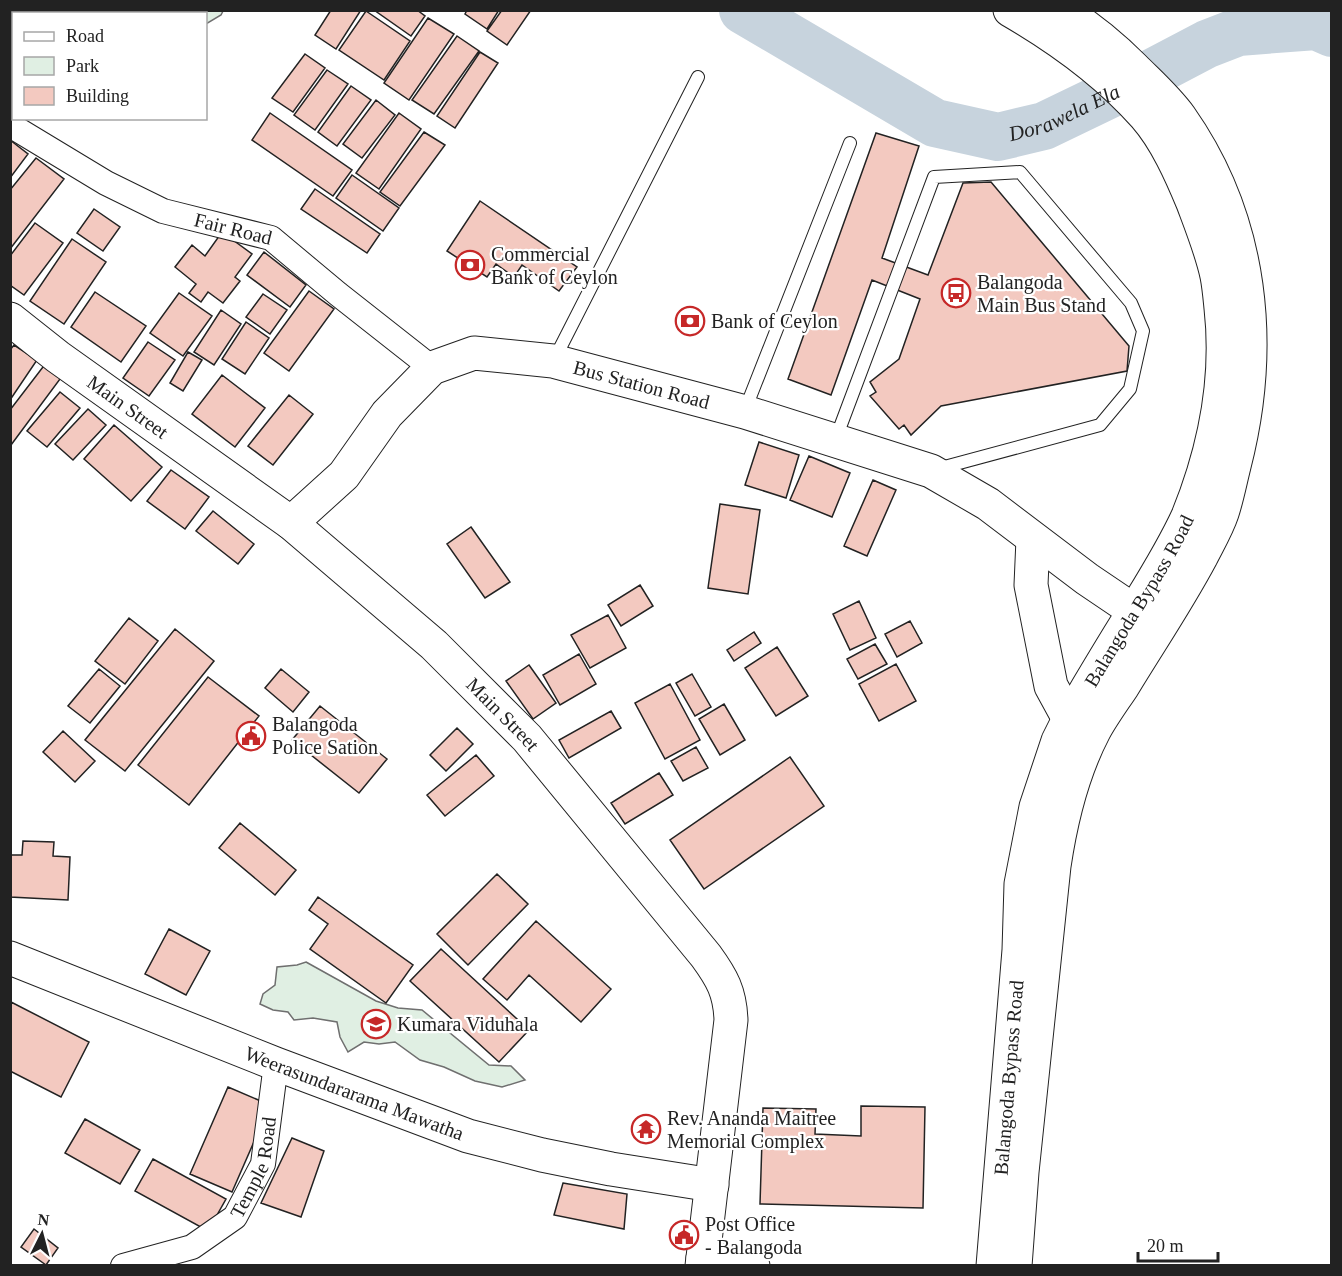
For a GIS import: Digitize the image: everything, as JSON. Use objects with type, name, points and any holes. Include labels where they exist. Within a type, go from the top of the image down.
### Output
[{"type":"main road","name":"Balangoda Bypass Road","points":[[993,1266],[1019,950],[1020,884],[1036,807],[1058,741],[1082,725],[1147,620],[1184,589],[1222,514],[1244,427],[1250,371],[1247,284],[1238,238],[1224,200],[1205,161],[1171,128],[1167,101],[1108,61],[1048,33],[1010,10]]},
{"type":"main road","name":"Balangoda Bypass Road","points":[[1061,10],[1108,61]]},
{"type":"main road","name":"Main Street","points":[[10,319],[58,357],[291,523],[434,645],[527,738],[716,970],[730,1001],[731,1020],[702,1262]]},
{"type":"main road","name":"Bus Station Road","points":[[291,523],[344,475],[387,414],[432,368],[474,353],[554,361],[745,412],[931,471],[988,504],[1032,539],[1147,620]]},
{"type":"main road","points":[[1032,539],[1031,585],[1050,686],[1082,725]]},
{"type":"main road","name":"Balangoda Bypass Road","points":[[1015,1266],[1022,1172],[1059,832],[1077,771],[1082,725]]},
{"type":"main road","name":"Weerasundararama Mawatha","points":[[10,958],[276,1064],[468,1137],[588,1165],[712,1185]]},
{"type":"main road","points":[[702,1262],[753,1266]]},
{"type":"street","name":"Fair Road","points":[[10,125],[106,183],[164,212],[271,238],[432,368]]},
{"type":"street","name":"Temple Road","points":[[123,1266],[192,1247],[235,1217],[263,1164],[276,1064]]},
{"type":"lane","points":[[554,361],[698,77]]},
{"type":"lane","points":[[745,412],[850,143]]},
{"type":"lane","points":[[836,439],[934,177],[1020,172],[1131,303],[1143,331],[1130,389],[1100,425],[931,471]]},
{"type":"green space","points":[[11,10],[223,11],[221,15],[207,23],[207,12],[12,12],[11,62]]},
{"type":"green space","points":[[306,962],[376,1001],[398,1008],[422,1010],[489,1065],[511,1066],[525,1080],[502,1087],[475,1081],[444,1067],[420,1060],[395,1042],[379,1044],[364,1042],[348,1052],[340,1037],[337,1022],[313,1018],[294,1020],[288,1012],[273,1010],[260,1004],[263,994],[275,985],[277,967]]},
{"type":"building","points":[[331,10],[361,10],[336,49],[315,35]]},
{"type":"building","points":[[374,10],[417,10],[425,16],[411,36]]},
{"type":"building","points":[[467,10],[499,10],[487,29],[465,14]]},
{"type":"building","points":[[502,10],[531,10],[507,45],[487,31]]},
{"type":"building","points":[[366,11],[410,41],[384,80],[339,50]]},
{"type":"building","points":[[428,18],[454,34],[409,100],[384,83]]},
{"type":"building","points":[[457,36],[479,51],[434,114],[412,100]]},
{"type":"building","points":[[480,52],[498,63],[455,128],[437,116]]},
{"type":"building","points":[[305,54],[325,68],[293,112],[272,98]]},
{"type":"building","points":[[327,70],[348,84],[315,130],[294,115]]},
{"type":"building","points":[[351,86],[371,100],[337,146],[318,132]]},
{"type":"building","points":[[376,100],[395,115],[362,158],[343,144]]},
{"type":"building","points":[[270,113],[352,170],[333,196],[252,140]]},
{"type":"building","points":[[399,113],[421,129],[379,189],[356,173]]},
{"type":"building","points":[[424,132],[445,145],[400,206],[380,192]]},
{"type":"building","points":[[876,133],[919,146],[882,258],[928,275],[963,183],[991,182],[1129,346],[1127,371],[941,406],[911,435],[904,425],[899,429],[870,396],[876,392],[870,382],[899,359],[920,299],[872,280],[831,395],[788,379]]},
{"type":"building","points":[[10,140],[28,154],[10,178]]},
{"type":"building","points":[[36,158],[64,179],[10,249],[10,190]]},
{"type":"building","points":[[352,175],[399,208],[383,231],[336,198]]},
{"type":"building","points":[[315,189],[380,234],[367,253],[301,209]]},
{"type":"building","points":[[480,201],[577,267],[559,291],[522,265],[514,277],[496,264],[487,277],[447,251]]},
{"type":"building","points":[[94,209],[120,227],[103,251],[77,233]]},
{"type":"building","points":[[35,223],[63,243],[24,295],[10,285],[10,256]]},
{"type":"building","points":[[222,232],[252,254],[235,277],[240,281],[223,303],[208,292],[201,302],[189,293],[196,284],[175,267],[192,245],[205,256]]},
{"type":"building","points":[[72,239],[106,262],[64,324],[30,301]]},
{"type":"building","points":[[264,252],[306,285],[290,307],[247,275]]},
{"type":"building","points":[[309,291],[334,309],[289,371],[264,353]]},
{"type":"building","points":[[95,292],[146,326],[121,362],[71,327]]},
{"type":"building","points":[[179,293],[212,316],[183,356],[150,333]]},
{"type":"building","points":[[263,294],[287,310],[270,334],[246,317]]},
{"type":"building","points":[[221,310],[241,324],[214,365],[194,352]]},
{"type":"building","points":[[246,322],[269,338],[245,374],[222,359]]},
{"type":"building","points":[[148,342],[175,360],[149,396],[123,378]]},
{"type":"building","points":[[14,345],[37,360],[10,400],[10,350]]},
{"type":"building","points":[[188,352],[202,360],[183,391],[170,383]]},
{"type":"building","points":[[46,363],[63,375],[11,445],[10,410]]},
{"type":"building","points":[[222,375],[265,408],[235,447],[192,414]]},
{"type":"building","points":[[60,392],[80,408],[47,447],[27,431]]},
{"type":"building","points":[[289,395],[313,414],[273,465],[248,446]]},
{"type":"building","points":[[88,409],[106,425],[73,460],[55,444]]},
{"type":"building","points":[[114,425],[162,467],[131,501],[84,459]]},
{"type":"building","points":[[759,442],[799,455],[786,498],[745,485]]},
{"type":"building","points":[[809,456],[850,473],[832,517],[790,500]]},
{"type":"building","points":[[171,470],[209,497],[185,529],[147,501]]},
{"type":"building","points":[[873,480],[896,490],[867,556],[844,546]]},
{"type":"building","points":[[720,504],[760,510],[748,594],[708,588]]},
{"type":"building","points":[[213,511],[254,544],[238,564],[196,531]]},
{"type":"building","points":[[471,527],[510,582],[485,598],[447,544]]},
{"type":"building","points":[[640,585],[653,606],[621,626],[608,605]]},
{"type":"building","points":[[859,601],[876,638],[850,650],[833,614]]},
{"type":"building","points":[[608,615],[626,648],[590,668],[571,635]]},
{"type":"building","points":[[129,618],[158,641],[125,684],[95,661]]},
{"type":"building","points":[[910,621],[922,643],[897,657],[885,634]]},
{"type":"building","points":[[175,629],[214,661],[125,771],[85,740]]},
{"type":"building","points":[[754,632],[761,643],[734,661],[727,650]]},
{"type":"building","points":[[875,644],[887,664],[858,679],[847,659]]},
{"type":"building","points":[[777,647],[808,696],[776,716],[745,668]]},
{"type":"building","points":[[579,654],[596,684],[560,705],[543,675]]},
{"type":"building","points":[[896,664],[916,701],[879,721],[859,684]]},
{"type":"building","points":[[529,665],[556,703],[533,719],[506,681]]},
{"type":"building","points":[[99,669],[120,686],[90,723],[68,706]]},
{"type":"building","points":[[281,669],[309,692],[293,712],[265,688]]},
{"type":"building","points":[[692,674],[711,707],[695,716],[676,683]]},
{"type":"building","points":[[208,677],[259,716],[189,805],[138,765]]},
{"type":"building","points":[[670,684],[700,740],[665,759],[635,703]]},
{"type":"building","points":[[724,704],[745,740],[720,755],[699,719]]},
{"type":"building","points":[[320,706],[387,759],[359,793],[292,740]]},
{"type":"building","points":[[611,711],[621,728],[569,758],[559,740]]},
{"type":"building","points":[[457,728],[473,744],[446,771],[430,755]]},
{"type":"building","points":[[63,731],[95,761],[75,782],[43,752]]},
{"type":"building","points":[[696,747],[708,768],[683,781],[671,761]]},
{"type":"building","points":[[476,755],[494,776],[445,816],[427,795]]},
{"type":"building","points":[[790,757],[824,806],[704,889],[670,840]]},
{"type":"building","points":[[659,773],[673,795],[625,824],[611,803]]},
{"type":"building","points":[[240,823],[296,870],[275,895],[219,848]]},
{"type":"building","points":[[23,841],[54,842],[53,856],[70,857],[68,900],[10,897],[10,855],[22,855]]},
{"type":"building","points":[[497,874],[528,904],[468,965],[437,934]]},
{"type":"building","points":[[318,897],[413,965],[386,1003],[310,949],[328,924],[309,910]]},
{"type":"building","points":[[536,921],[611,989],[581,1022],[529,975],[507,1000],[483,979]]},
{"type":"building","points":[[169,929],[210,951],[186,995],[145,974]]},
{"type":"building","points":[[441,949],[529,1030],[499,1062],[410,981]]},
{"type":"building","points":[[11,1002],[89,1042],[61,1097],[10,1071]]},
{"type":"building","points":[[228,1087],[270,1105],[232,1192],[190,1174]]},
{"type":"building","points":[[861,1106],[925,1107],[923,1208],[760,1204],[763,1108],[816,1109],[815,1134],[861,1136]]},
{"type":"building","points":[[85,1119],[140,1150],[120,1184],[65,1153]]},
{"type":"building","points":[[292,1138],[324,1151],[301,1217],[261,1203]]},
{"type":"building","points":[[153,1159],[226,1199],[208,1231],[135,1191]]},
{"type":"building","points":[[563,1183],[627,1194],[624,1229],[554,1215]]},
{"type":"building","points":[[34,1229],[58,1248],[46,1265],[21,1247]]},
{"type":"waterway","name":"Dorawela Ela","points":[[743,10],[935,123],[998,137],[1044,126],[1207,44],[1238,32],[1316,26],[1332,33]]},
{"type":"place","name":"Commercial Bank of Ceylon","points":[[470,265]]},
{"type":"place","name":"Balangoda Main Bus Stand","points":[[956,293]]},
{"type":"place","name":"Bank of Ceylon","points":[[690,321]]},
{"type":"place","name":"Balangoda Police Sation","points":[[251,736]]},
{"type":"place","name":"Kumara Viduhala","points":[[376,1024]]},
{"type":"place","name":"Rev. Ananda Maitree Memorial Complex","points":[[646,1129]]},
{"type":"place","name":"Post Office - Balangoda","points":[[684,1235]]}]
